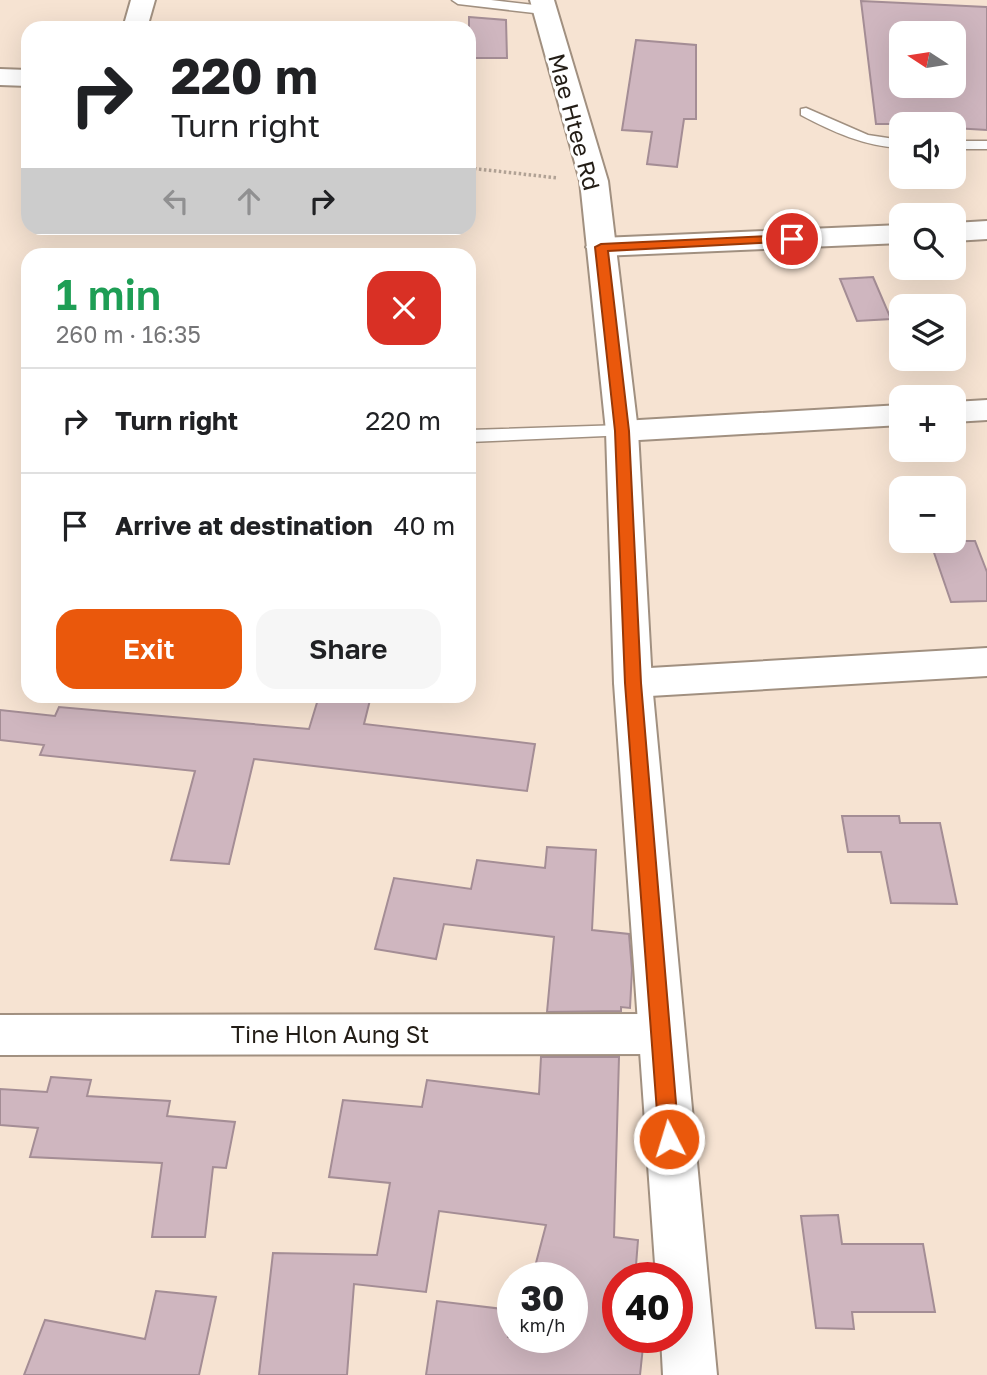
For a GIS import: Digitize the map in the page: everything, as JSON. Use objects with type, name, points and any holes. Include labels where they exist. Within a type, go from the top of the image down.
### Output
[{"type":"street","points":[[137,21],[143,0]]},
{"type":"street","name":"Mae Htee Rd","points":[[542,5],[594,181],[622,431],[633,683],[690,1375]]},
{"type":"street","points":[[0,77],[21,78]]},
{"type":"street","points":[[966,231],[987,230]]},
{"type":"street","points":[[601,247],[889,235]]},
{"type":"street","points":[[966,411],[987,410]]},
{"type":"street","points":[[622,431],[889,416]]},
{"type":"street","points":[[633,683],[987,662]]},
{"type":"street","name":"Tine Hlon Aung St","points":[[0,1035],[660,1034]]},
{"type":"lane","points":[[458,0],[542,5]]},
{"type":"lane","points":[[806,112],[850,136],[889,143]]},
{"type":"lane","points":[[966,145],[987,145]]},
{"type":"lane","points":[[476,436],[622,431]]},
{"type":"path","points":[[476,169],[594,181]]},
{"type":"building","points":[[861,1],[987,7],[987,130],[966,129],[966,112],[889,112],[889,124],[876,124]]},
{"type":"building","points":[[469,17],[506,20],[507,58],[476,58],[476,21],[469,21]]},
{"type":"building","points":[[636,40],[696,45],[696,119],[684,119],[677,167],[647,164],[652,132],[622,130]]},
{"type":"building","points":[[873,277],[889,319],[857,321],[840,279]]},
{"type":"building","points":[[966,541],[975,541],[987,572],[987,601],[951,602],[934,553],[966,553]]},
{"type":"building","points":[[317,703],[369,703],[364,724],[535,744],[527,791],[254,759],[229,864],[171,860],[195,771],[40,755],[44,745],[0,740],[0,710],[55,716],[59,707],[309,729]]},
{"type":"building","points":[[842,816],[899,816],[900,823],[940,823],[957,904],[891,903],[881,852],[848,852]]},
{"type":"building","points":[[547,847],[596,850],[592,930],[629,934],[632,970],[630,1008],[621,1007],[621,1011],[547,1012],[554,937],[444,924],[436,959],[375,949],[394,878],[471,889],[477,860],[545,868]]},
{"type":"building","points":[[541,1057],[619,1057],[614,1237],[638,1240],[636,1262],[602,1262],[602,1353],[642,1353],[640,1375],[426,1375],[437,1301],[497,1308],[497,1353],[588,1353],[588,1262],[536,1262],[546,1225],[439,1211],[426,1292],[354,1284],[347,1375],[259,1375],[273,1253],[377,1255],[390,1183],[329,1177],[343,1100],[422,1107],[427,1080],[539,1094]]},
{"type":"building","points":[[51,1077],[91,1080],[87,1096],[170,1101],[167,1116],[235,1122],[226,1168],[213,1167],[205,1237],[152,1237],[162,1163],[30,1157],[38,1128],[0,1125],[0,1089],[47,1092]]},
{"type":"building","points":[[838,1215],[842,1244],[923,1244],[935,1312],[852,1312],[854,1329],[816,1328],[801,1216]]},
{"type":"building","points":[[156,1291],[216,1297],[199,1375],[24,1375],[45,1320],[145,1339]]},
{"type":"route","points":[[669,1139],[633,683],[622,431],[601,247],[792,239]]}]
